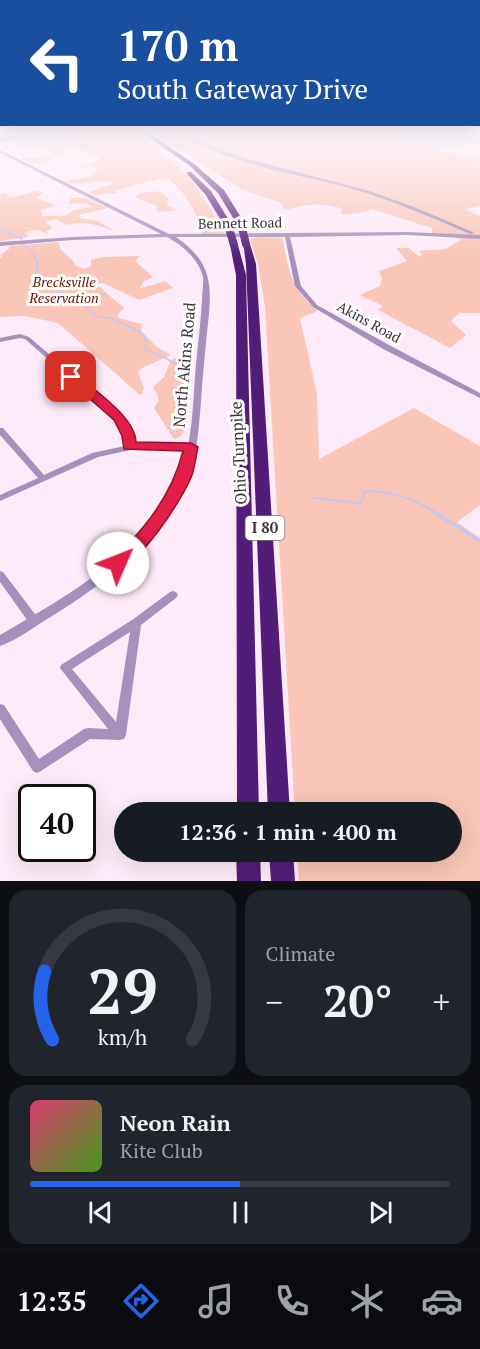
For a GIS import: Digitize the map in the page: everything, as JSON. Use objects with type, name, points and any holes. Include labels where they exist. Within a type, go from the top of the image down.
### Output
[{"type":"highway","name":"Ohio Turnpike","points":[[192,176],[208,193],[251,264],[278,802]]},
{"type":"highway","name":"Ohio Turnpike","points":[[204,176],[221,192],[241,224],[248,802]]},
{"type":"highway","points":[[248,862],[249,881]]},
{"type":"highway","points":[[282,862],[283,881]]},
{"type":"street","points":[[50,176],[168,236]]},
{"type":"street","points":[[308,176],[386,198],[480,237]]},
{"type":"street","name":"Bennett Road","points":[[0,244],[69,237],[434,234],[480,237]]},
{"type":"street","name":"Akins Road","points":[[286,235],[298,286],[315,306],[376,342],[480,396]]},
{"type":"street","name":"North Akins Road","points":[[0,641],[78,594],[135,547],[161,516],[185,475],[191,447],[206,278],[199,260],[192,252],[168,236]]},
{"type":"street","points":[[0,340],[20,336],[27,338],[119,418],[129,436],[129,446]]},
{"type":"street","points":[[0,430],[43,479]]},
{"type":"street","points":[[0,498],[95,455],[129,446],[191,447]]},
{"type":"street","points":[[0,575],[34,621]]},
{"type":"street","points":[[120,735],[65,668],[136,623],[173,595]]},
{"type":"street","points":[[120,735],[136,623]]},
{"type":"street","points":[[0,709],[37,767],[88,733],[120,735]]},
{"type":"green space","points":[[188,176],[208,205],[223,233],[202,234],[189,202],[167,177],[116,190],[118,193],[94,195],[89,192],[114,183],[101,181],[77,184],[65,181],[90,177]]},
{"type":"green space","points":[[221,176],[480,176],[480,206],[464,209],[480,216],[480,313],[459,313],[451,321],[466,335],[450,348],[378,310],[383,306],[360,295],[380,286],[382,278],[379,271],[407,261],[396,248],[409,248],[419,257],[422,254],[419,251],[445,249],[461,240],[447,234],[432,233],[432,228],[371,209],[360,213],[341,214],[342,209],[321,204],[285,210],[279,202],[245,191]]},
{"type":"green space","points":[[37,191],[43,192],[37,198],[56,206],[41,210],[42,216],[64,216],[74,210],[92,207],[85,203],[68,204],[71,198],[86,198],[108,208],[79,215],[81,218],[97,221],[115,231],[87,223],[66,225],[56,219],[46,222],[52,228],[47,231],[48,234],[38,230],[26,231],[28,237],[0,241],[0,194],[6,193],[9,198]]},
{"type":"green space","points":[[154,191],[162,193],[169,199],[168,206],[177,210],[159,212],[156,210],[157,206],[135,197],[140,193]]},
{"type":"green space","points":[[283,238],[289,270],[297,288],[318,311],[300,318],[317,394],[319,459],[414,408],[480,446],[480,505],[457,522],[480,538],[480,881],[299,881],[298,862],[462,862],[462,802],[294,802],[265,307],[258,264],[250,239]]},
{"type":"green space","name":"Brecksville Reservation","points":[[59,242],[60,249],[76,266],[85,269],[91,266],[91,260],[103,257],[140,256],[135,261],[153,277],[144,281],[139,289],[165,281],[173,288],[139,300],[103,283],[96,284],[124,308],[118,314],[118,318],[142,324],[141,331],[158,348],[171,355],[138,372],[144,389],[140,395],[58,323],[25,316],[0,317],[0,258],[2,257],[0,255],[9,249],[9,246]]},
{"type":"green space","points":[[181,355],[194,355],[184,431],[180,437],[174,439],[154,408],[159,399],[153,387],[164,377],[171,360]]},
{"type":"waterway","points":[[0,229],[22,239]]},
{"type":"waterway","points":[[23,244],[33,253],[38,263],[36,271],[46,283],[56,284],[60,293],[71,296],[98,317],[111,318],[140,332],[145,337],[146,350],[164,357],[188,372]]},
{"type":"waterway","points":[[314,498],[361,503],[364,492],[372,491],[390,493],[409,499],[433,511]]},
{"type":"waterway","points":[[431,510],[480,541]]},
{"type":"route","points":[[71,377],[119,418],[126,427],[129,446],[191,447],[185,475],[174,496],[161,516],[118,563]]}]
